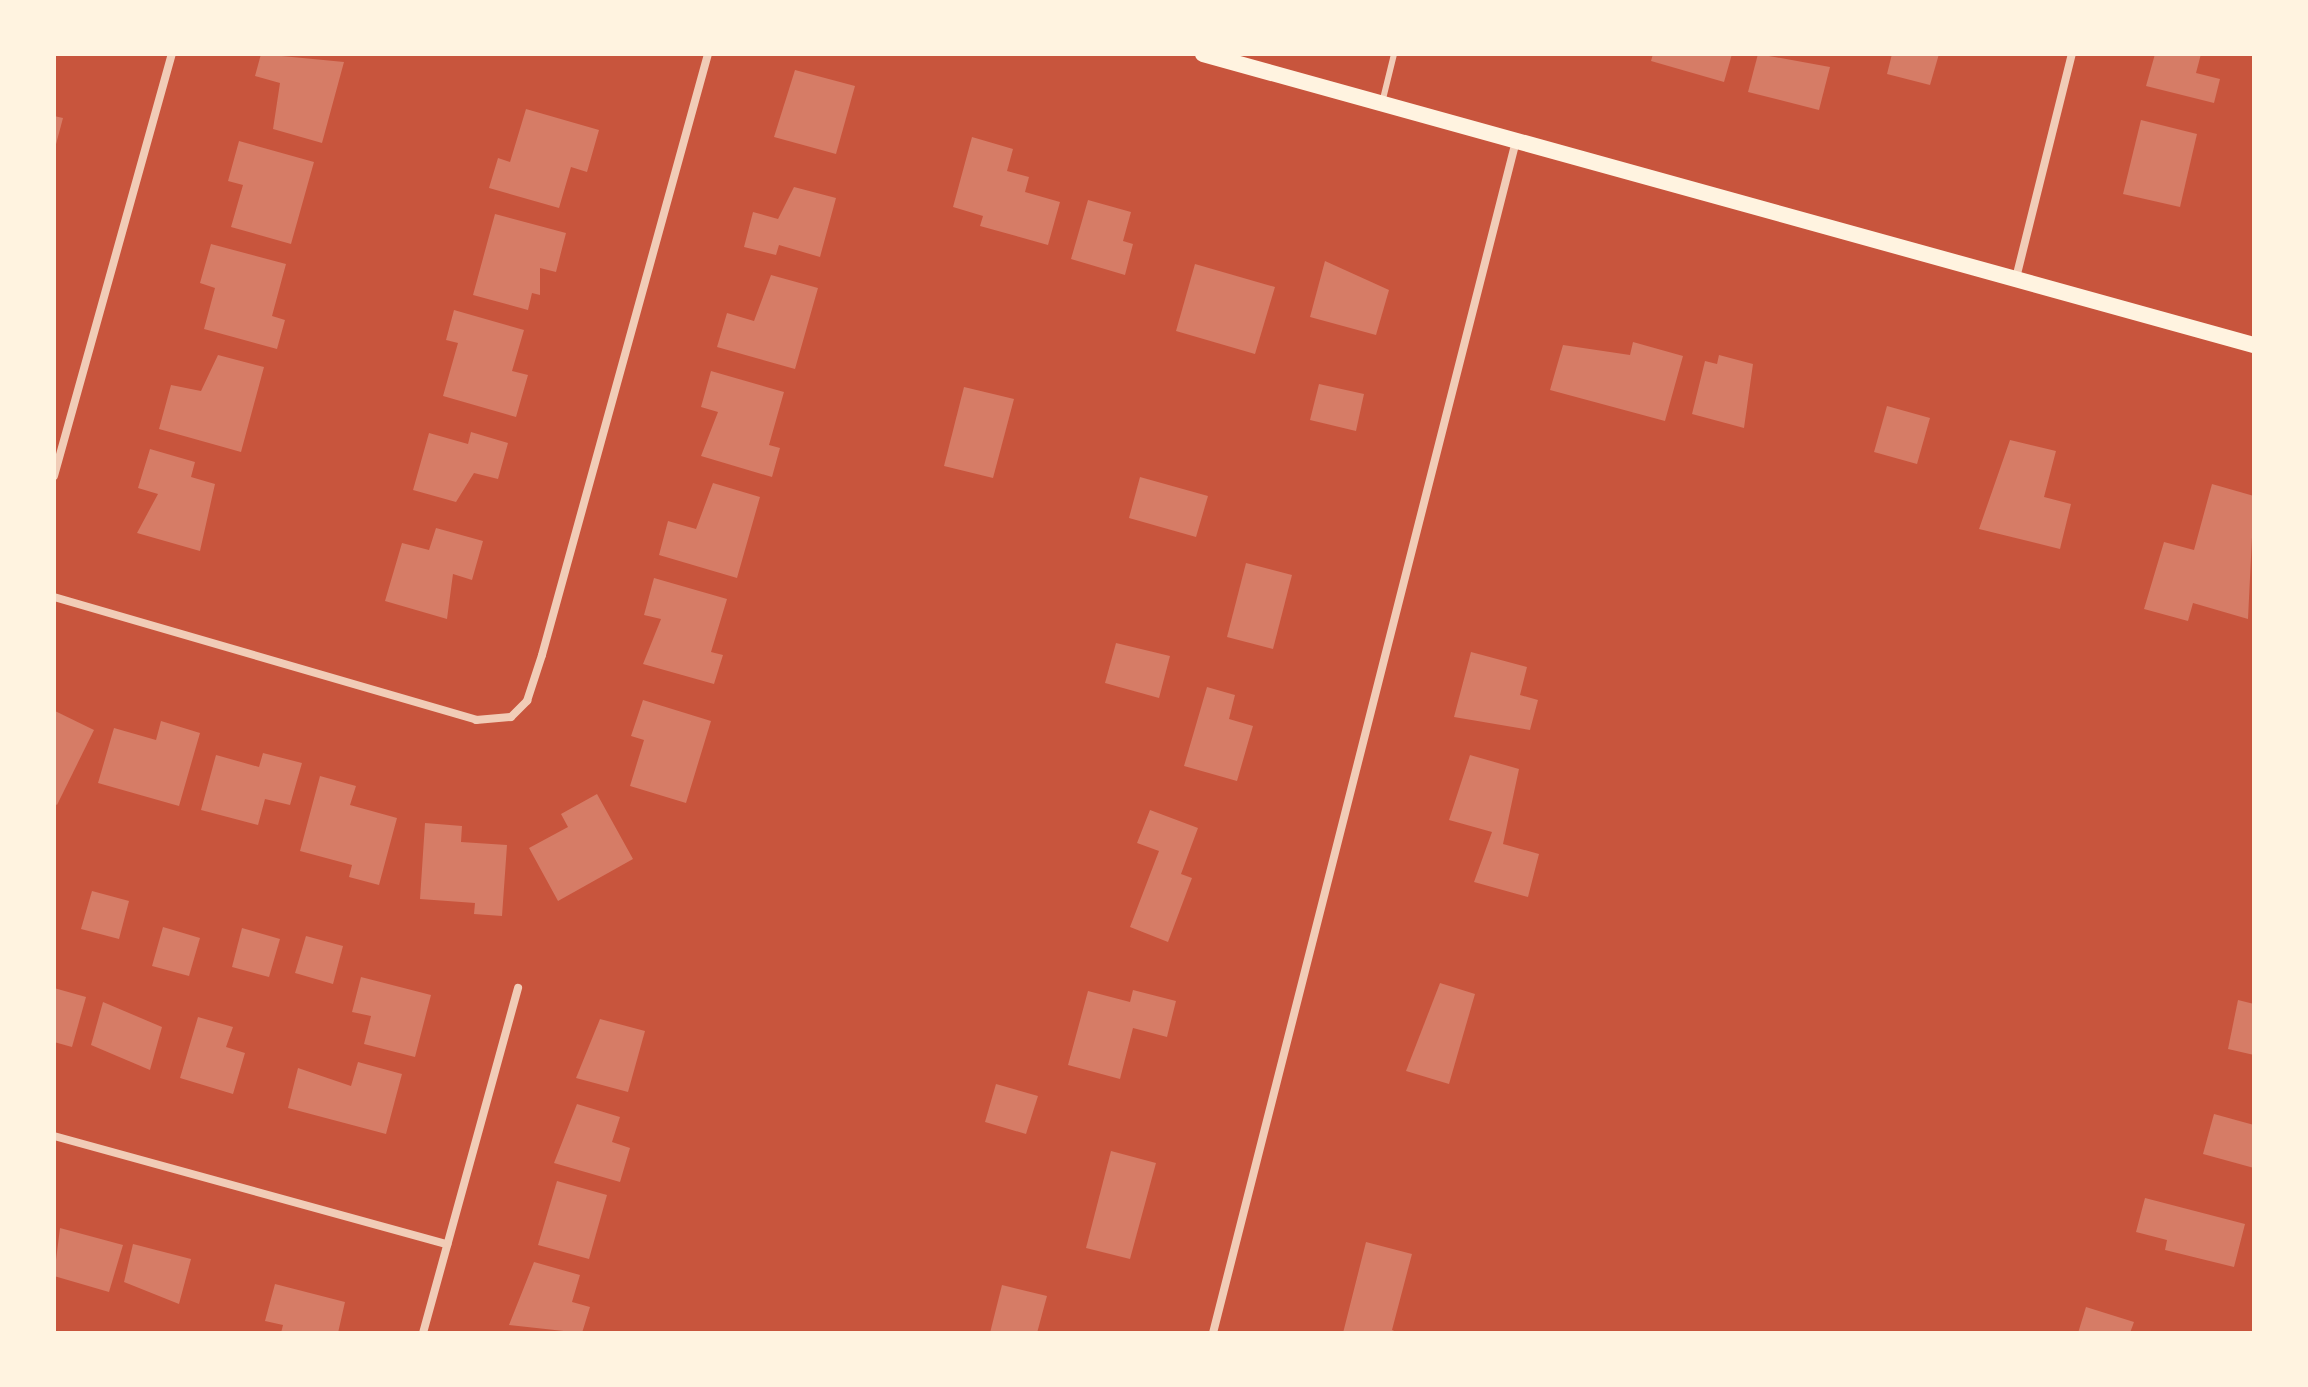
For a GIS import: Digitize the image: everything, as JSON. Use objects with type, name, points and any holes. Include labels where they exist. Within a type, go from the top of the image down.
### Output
[{"type":"main road","points":[[1203,54],[2254,345]]},
{"type":"street","points":[[54,476],[172,54]]},
{"type":"street","points":[[54,597],[476,720],[511,717],[527,701],[542,655],[708,54]]},
{"type":"street","points":[[2015,279],[2072,54]]},
{"type":"street","points":[[1213,1333],[1516,141]]},
{"type":"street","points":[[423,1333],[518,988]]},
{"type":"street","points":[[54,1136],[447,1244]]},
{"type":"lane","points":[[1382,103],[1394,54]]},
{"type":"building","points":[[261,54],[344,62],[322,143],[273,129],[280,83],[255,76]]},
{"type":"building","points":[[1653,54],[1732,54],[1724,82],[1651,61]]},
{"type":"building","points":[[1758,54],[1830,67],[1819,110],[1748,92]]},
{"type":"building","points":[[1892,54],[1939,54],[1930,85],[1887,74]]},
{"type":"building","points":[[2155,54],[2201,54],[2196,73],[2220,79],[2214,103],[2146,86]]},
{"type":"building","points":[[795,70],[855,86],[836,154],[774,137]]},
{"type":"building","points":[[526,109],[599,130],[587,172],[571,167],[559,208],[489,188],[498,158],[510,162]]},
{"type":"building","points":[[54,116],[63,118],[55,148],[54,148]]},
{"type":"building","points":[[2141,120],[2197,134],[2180,207],[2123,194]]},
{"type":"building","points":[[972,137],[1013,149],[1007,171],[1029,177],[1025,192],[1060,202],[1048,245],[980,226],[983,216],[953,207]]},
{"type":"building","points":[[239,141],[314,162],[291,244],[231,227],[243,185],[228,181]]},
{"type":"building","points":[[794,187],[836,198],[820,257],[779,245],[776,255],[744,247],[753,212],[778,219]]},
{"type":"building","points":[[1088,200],[1131,212],[1123,241],[1133,244],[1125,275],[1071,259]]},
{"type":"building","points":[[495,214],[566,233],[556,272],[540,268],[540,295],[532,293],[528,310],[473,295]]},
{"type":"building","points":[[211,244],[286,264],[272,316],[285,320],[277,349],[204,329],[215,288],[200,283]]},
{"type":"building","points":[[1325,261],[1389,290],[1376,335],[1310,317]]},
{"type":"building","points":[[1195,264],[1275,287],[1255,354],[1176,331]]},
{"type":"building","points":[[771,275],[818,288],[795,369],[717,347],[727,313],[754,321]]},
{"type":"building","points":[[454,310],[524,330],[512,371],[528,375],[516,417],[443,396],[458,343],[446,340]]},
{"type":"building","points":[[1633,342],[1683,356],[1665,421],[1550,390],[1563,345],[1630,355]]},
{"type":"building","points":[[218,355],[264,367],[241,452],[159,429],[171,385],[201,391]]},
{"type":"building","points":[[1719,355],[1753,364],[1744,428],[1692,414],[1705,361],[1717,364]]},
{"type":"building","points":[[711,371],[784,392],[769,445],[780,448],[772,477],[701,456],[718,412],[701,407]]},
{"type":"building","points":[[1319,384],[1364,394],[1356,431],[1310,420]]},
{"type":"building","points":[[964,387],[1014,399],[993,478],[944,466]]},
{"type":"building","points":[[1887,406],[1930,418],[1917,464],[1874,452]]},
{"type":"building","points":[[471,432],[508,443],[498,479],[474,473],[456,502],[413,490],[429,433],[468,444]]},
{"type":"building","points":[[2010,440],[2056,451],[2044,497],[2071,504],[2060,549],[1979,529]]},
{"type":"building","points":[[150,449],[195,462],[191,477],[215,484],[200,551],[137,533],[158,494],[138,488]]},
{"type":"building","points":[[1140,477],[1208,496],[1196,537],[1129,518]]},
{"type":"building","points":[[713,483],[760,497],[737,578],[659,555],[668,521],[696,529]]},
{"type":"building","points":[[2212,484],[2254,496],[2248,619],[2193,603],[2188,621],[2144,609],[2164,542],[2194,550]]},
{"type":"building","points":[[436,528],[483,541],[472,580],[453,574],[447,619],[385,601],[402,543],[429,550]]},
{"type":"building","points":[[1246,563],[1292,575],[1273,649],[1227,637]]},
{"type":"building","points":[[654,578],[727,599],[711,652],[723,655],[714,684],[643,664],[661,619],[644,615]]},
{"type":"building","points":[[1116,643],[1170,656],[1159,698],[1105,683]]},
{"type":"building","points":[[1471,652],[1527,667],[1520,695],[1538,700],[1530,730],[1454,717]]},
{"type":"building","points":[[1207,687],[1235,695],[1229,719],[1253,726],[1237,781],[1184,766]]},
{"type":"building","points":[[643,700],[711,721],[686,803],[630,786],[644,740],[631,736]]},
{"type":"building","points":[[55,711],[94,730],[57,805],[54,803]]},
{"type":"building","points":[[161,721],[200,733],[179,806],[98,783],[114,728],[156,740]]},
{"type":"building","points":[[263,753],[302,763],[290,805],[265,799],[258,825],[201,810],[216,755],[259,767]]},
{"type":"building","points":[[1470,755],[1519,769],[1503,844],[1539,854],[1528,897],[1474,882],[1492,832],[1449,820]]},
{"type":"building","points":[[320,776],[356,786],[350,805],[397,818],[379,885],[349,877],[352,865],[300,851]]},
{"type":"building","points":[[597,794],[633,859],[558,901],[529,848],[568,827],[561,814]]},
{"type":"building","points":[[1150,810],[1198,828],[1181,874],[1192,878],[1168,942],[1130,927],[1159,851],[1137,843]]},
{"type":"building","points":[[425,823],[462,826],[461,842],[507,845],[502,916],[474,914],[475,903],[420,899]]},
{"type":"building","points":[[92,891],[129,901],[119,939],[81,929]]},
{"type":"building","points":[[163,927],[200,938],[189,976],[152,966]]},
{"type":"building","points":[[242,928],[280,939],[269,977],[232,967]]},
{"type":"building","points":[[306,936],[343,946],[333,984],[295,973]]},
{"type":"building","points":[[361,977],[431,995],[415,1057],[364,1044],[371,1016],[352,1012]]},
{"type":"building","points":[[1440,983],[1475,994],[1449,1084],[1406,1071]]},
{"type":"building","points":[[54,988],[86,997],[72,1047],[54,1042]]},
{"type":"building","points":[[1133,990],[1176,1001],[1167,1037],[1133,1028],[1120,1079],[1068,1065],[1088,991],[1130,1002]]},
{"type":"building","points":[[2238,1000],[2254,1004],[2254,1055],[2228,1049]]},
{"type":"building","points":[[103,1002],[162,1027],[150,1070],[91,1045]]},
{"type":"building","points":[[198,1017],[233,1027],[226,1047],[245,1053],[233,1094],[180,1078]]},
{"type":"building","points":[[600,1019],[645,1031],[628,1092],[576,1078]]},
{"type":"building","points":[[358,1062],[402,1074],[386,1134],[288,1108],[298,1068],[351,1086]]},
{"type":"building","points":[[996,1084],[1038,1096],[1026,1134],[985,1122]]},
{"type":"building","points":[[577,1104],[620,1117],[612,1142],[630,1148],[620,1182],[554,1163]]},
{"type":"building","points":[[2214,1114],[2254,1125],[2254,1168],[2203,1154]]},
{"type":"building","points":[[1111,1151],[1156,1163],[1130,1259],[1086,1248]]},
{"type":"building","points":[[557,1181],[607,1195],[589,1259],[538,1245]]},
{"type":"building","points":[[2145,1198],[2245,1224],[2234,1267],[2165,1250],[2167,1240],[2136,1232]]},
{"type":"building","points":[[60,1228],[123,1245],[109,1292],[54,1276]]},
{"type":"building","points":[[1366,1242],[1412,1254],[1392,1330],[1399,1333],[1343,1333]]},
{"type":"building","points":[[133,1244],[191,1259],[179,1304],[124,1282]]},
{"type":"building","points":[[534,1262],[580,1275],[572,1302],[590,1307],[582,1333],[509,1325]]},
{"type":"building","points":[[275,1284],[345,1302],[338,1333],[281,1333],[283,1325],[265,1321]]},
{"type":"building","points":[[1002,1285],[1047,1296],[1037,1333],[990,1333]]},
{"type":"building","points":[[2086,1307],[2134,1322],[2130,1333],[2078,1333]]}]
